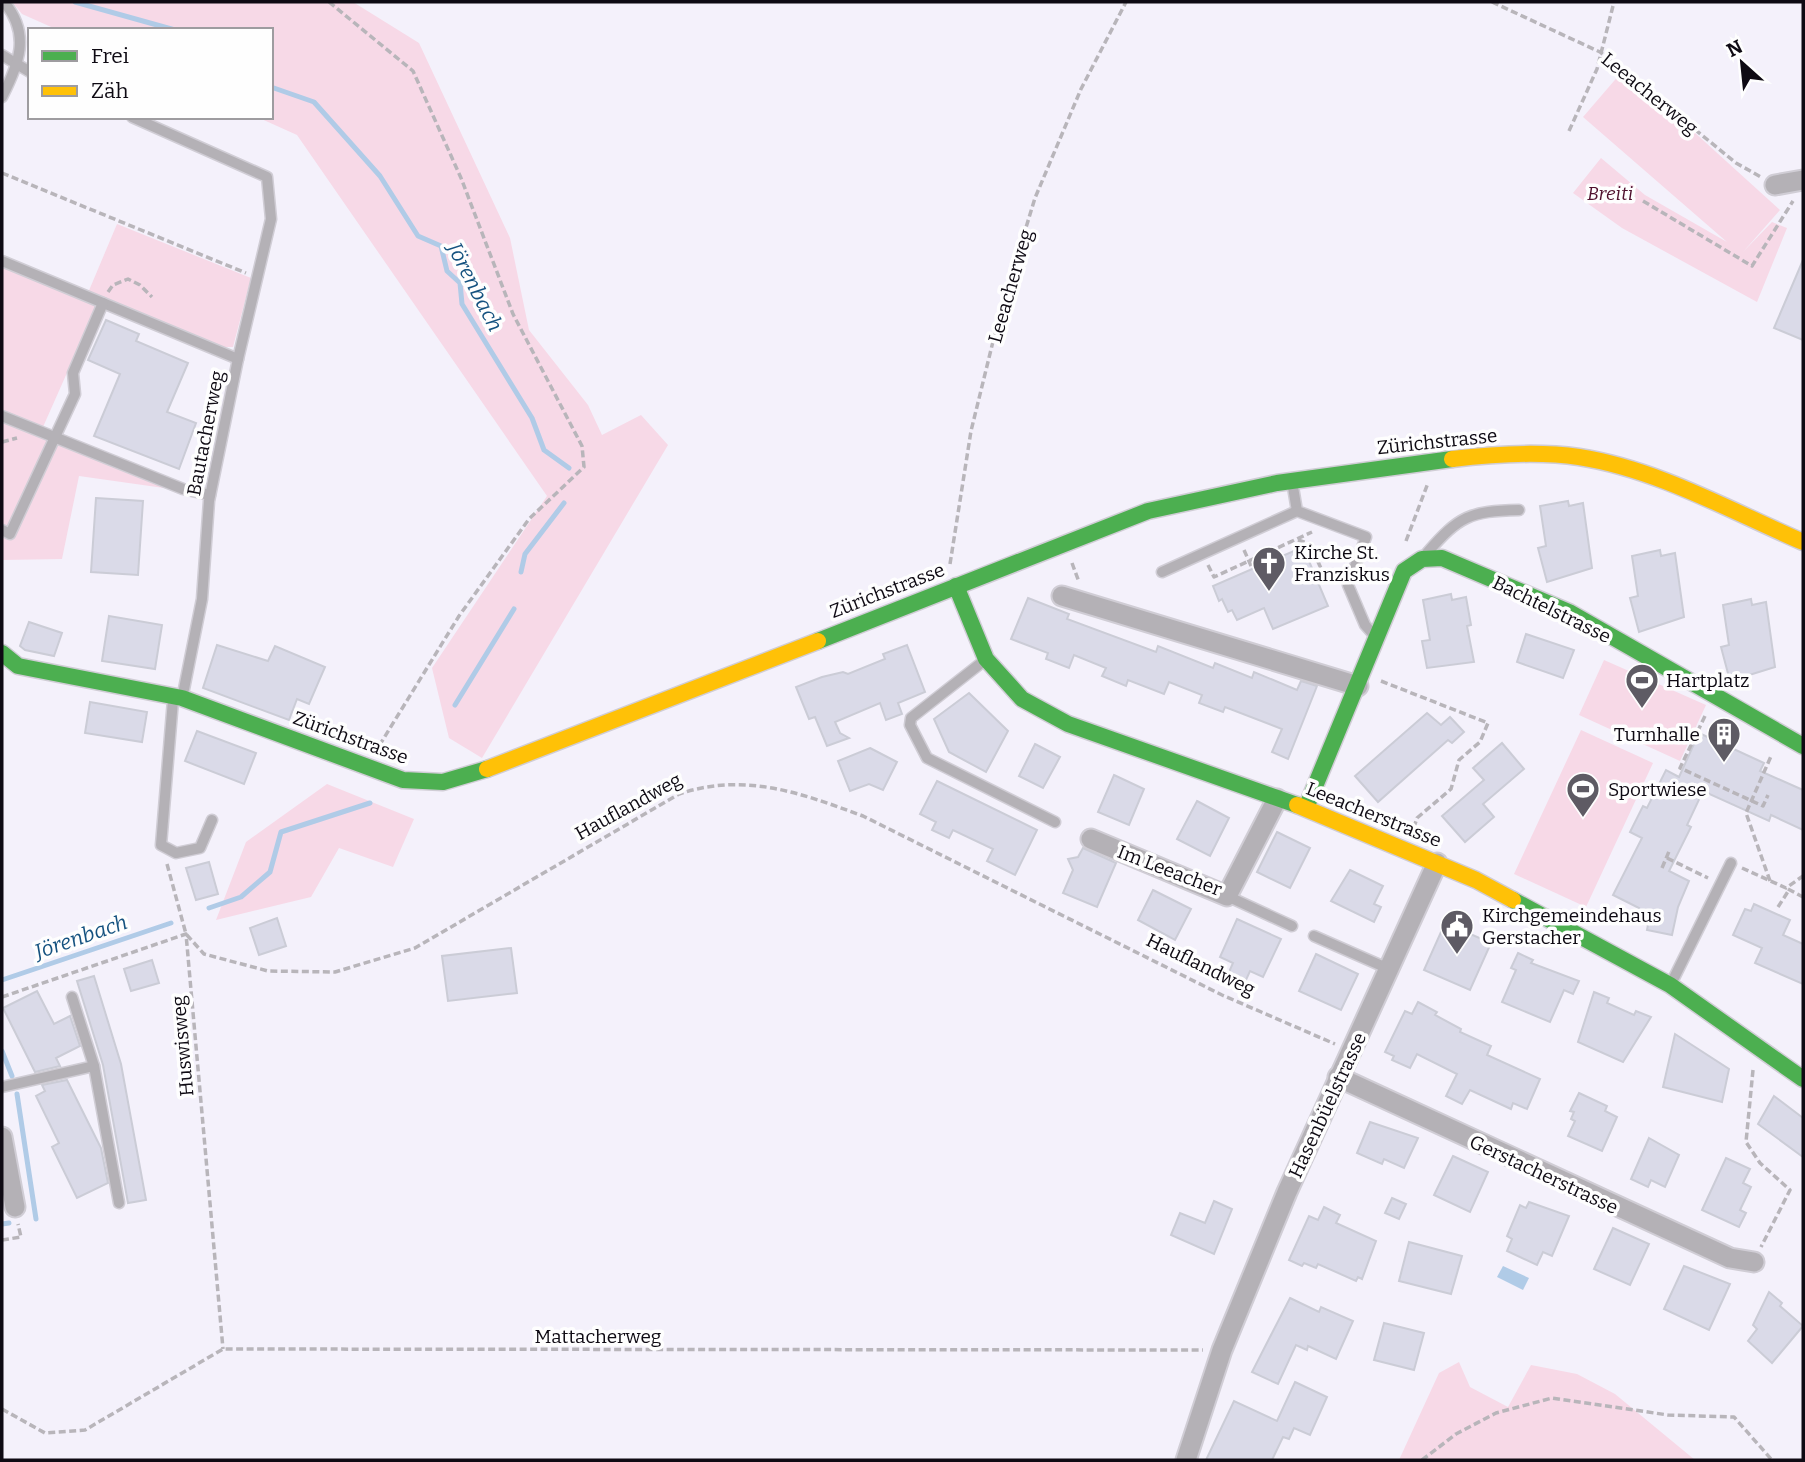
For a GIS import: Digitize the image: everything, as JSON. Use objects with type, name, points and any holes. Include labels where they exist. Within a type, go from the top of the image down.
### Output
[{"type":"main road","name":"Zürichstrasse","points":[[2,653],[18,666],[178,697],[404,780],[443,782],[472,776],[1148,512],[1207,495],[1292,478],[1529,453],[1604,463],[1664,483],[1803,542]]},
{"type":"main road","name":"Bachtelstrasse","points":[[1422,559],[1442,558],[1569,612],[1803,746]]},
{"type":"main road","points":[[1306,808],[1404,571],[1422,559]]},
{"type":"main road","name":"Leeacherstrasse","points":[[956,586],[986,659],[1022,699],[1068,724],[1306,808],[1476,880],[1670,985],[1803,1079]]},
{"type":"street","points":[[1775,185],[1800,181]]},
{"type":"street","points":[[1062,596],[1360,680]]},
{"type":"street","name":"Im Leeacher","points":[[1091,839],[1227,896],[1277,799]]},
{"type":"street","name":"Hasenbüelstrasse","points":[[1186,1460],[1222,1350],[1338,1077],[1352,1052],[1437,863]]},
{"type":"street","name":"Gerstacherstrasse","points":[[1338,1077],[1730,1258],[1754,1262]]},
{"type":"street","points":[[2,1137],[15,1207]]},
{"type":"lane","points":[[2,97],[18,66],[20,38],[12,12],[4,2]]},
{"type":"lane","points":[[2,55],[28,71]]},
{"type":"lane","name":"Bautacherweg","points":[[136,119],[267,177],[271,219],[210,495],[200,613],[178,697]]},
{"type":"lane","points":[[2,261],[238,359]]},
{"type":"lane","points":[[2,530],[10,534],[75,394],[73,373],[103,303]]},
{"type":"lane","points":[[2,416],[183,488],[210,495]]},
{"type":"lane","points":[[1292,478],[1297,511]]},
{"type":"lane","points":[[1422,559],[1451,526],[1482,511],[1519,510]]},
{"type":"lane","points":[[1162,572],[1297,511],[1366,537],[1348,584],[1365,625],[1376,638]]},
{"type":"lane","points":[[986,659],[911,719],[910,724],[927,758],[1055,822]]},
{"type":"lane","points":[[178,697],[161,845],[176,853],[200,848],[212,820]]},
{"type":"lane","points":[[1670,985],[1731,863]]},
{"type":"lane","points":[[1227,896],[1292,926]]},
{"type":"lane","points":[[1314,936],[1390,969]]},
{"type":"lane","points":[[72,997],[94,1066],[119,1203]]},
{"type":"lane","points":[[2,1087],[94,1066]]},
{"type":"path","points":[[329,2],[413,71],[461,178],[513,314],[582,446],[584,467],[528,519],[458,616],[367,766]]},
{"type":"path","name":"Leeacherweg","points":[[956,586],[950,563],[971,431],[1000,313],[1035,198],[1081,89],[1126,2]]},
{"type":"path","name":"Leeacherweg","points":[[1492,2],[1600,52],[1736,163],[1775,185]]},
{"type":"path","points":[[1569,131],[1597,69],[1614,2]]},
{"type":"path","points":[[2,173],[257,278]]},
{"type":"path","points":[[1643,201],[1752,266],[1793,202],[1800,181]]},
{"type":"path","points":[[103,303],[113,285],[128,279],[140,285],[152,297]]},
{"type":"path","points":[[1404,571],[1405,544],[1435,461]]},
{"type":"path","points":[[1203,554],[1214,577],[1332,523]]},
{"type":"path","points":[[1296,540],[1310,544],[1324,575],[1348,584]]},
{"type":"path","points":[[1360,680],[1488,723],[1480,743],[1459,760],[1451,789],[1417,818],[1405,852]]},
{"type":"path","points":[[1716,696],[1680,768],[1763,806],[1768,795]]},
{"type":"path","points":[[1763,775],[1746,813],[1770,881]]},
{"type":"path","name":"Hauflandweg","points":[[186,934],[204,954],[268,971],[335,972],[415,948],[680,794],[708,785],[744,784],[804,794],[863,816],[1222,995],[1352,1052]]},
{"type":"path","points":[[2,997],[186,934],[161,845]]},
{"type":"path","points":[[1662,868],[1670,849]]},
{"type":"path","points":[[1667,858],[1722,885]]},
{"type":"path","points":[[1731,863],[1803,897]]},
{"type":"path","points":[[1778,907],[1788,889],[1803,876]]},
{"type":"path","name":"Huswisweg","points":[[186,934],[223,1349]]},
{"type":"path","points":[[1754,1262],[1790,1190],[1760,1163],[1746,1142],[1754,1067],[1760,1048]]},
{"type":"path","points":[[2,1240],[21,1237],[15,1207]]},
{"type":"path","points":[[2,1409],[45,1433],[85,1430],[223,1349]]},
{"type":"path","name":"Mattacherweg","points":[[223,1349],[1222,1350]]},
{"type":"path","points":[[1422,1460],[1456,1434],[1496,1413],[1552,1398],[1668,1415],[1734,1417],[1772,1460]]},
{"type":"green space","points":[[12,2],[353,2],[419,43],[510,238],[529,330],[588,405],[602,435],[641,415],[668,445],[482,758],[449,738],[432,668],[547,496],[297,135],[261,119],[273,119],[273,28],[54,28],[22,14]]},
{"type":"green space","name":"Breiti","points":[[1620,74],[1694,132],[1780,210],[1743,252],[1772,222],[1787,228],[1757,302],[1622,228],[1573,193],[1601,158],[1645,195],[1727,242],[1583,117]]},
{"type":"green space","points":[[117,224],[251,278],[233,347],[219,347],[101,296],[39,436],[178,490],[79,476],[62,559],[2,560],[2,265],[85,300]]},
{"type":"green space","name":"Hartplatz","points":[[1604,660],[1706,705],[1680,761],[1579,715]]},
{"type":"green space","name":"Sportwiese","points":[[1581,730],[1653,763],[1586,907],[1514,874]]},
{"type":"green space","points":[[327,784],[414,819],[393,867],[339,848],[311,897],[216,920],[246,842]]},
{"type":"green space","points":[[1459,1362],[1470,1387],[1508,1407],[1531,1365],[1577,1374],[1615,1394],[1695,1460],[1399,1460],[1439,1373]]},
{"type":"water","points":[[1503,1266],[1529,1278],[1523,1290],[1497,1277]]},
{"type":"building","points":[[1803,260],[1803,340],[1774,328]]},
{"type":"building","points":[[106,320],[139,334],[136,341],[188,363],[167,412],[196,423],[179,469],[94,436],[120,374],[88,360]]},
{"type":"building","points":[[96,498],[143,501],[138,575],[91,572]]},
{"type":"building","points":[[1568,501],[1569,506],[1583,503],[1592,568],[1547,582],[1538,548],[1546,546],[1540,506]]},
{"type":"building","name":"Kirche St. Franziskus","points":[[1303,547],[1328,606],[1273,629],[1264,608],[1237,620],[1232,610],[1228,612],[1222,599],[1219,601],[1213,586]]},
{"type":"building","points":[[1660,550],[1661,556],[1675,553],[1684,617],[1639,632],[1630,598],[1638,596],[1632,556]]},
{"type":"building","points":[[1451,594],[1452,600],[1466,597],[1471,625],[1467,626],[1474,662],[1427,668],[1422,641],[1430,640],[1423,600]]},
{"type":"building","points":[[1028,598],[1069,614],[1067,619],[1156,652],[1158,646],[1213,668],[1215,663],[1252,678],[1254,672],[1297,690],[1301,681],[1317,686],[1288,759],[1272,752],[1282,729],[1225,707],[1223,712],[1199,703],[1202,695],[1169,682],[1164,694],[1128,680],[1126,686],[1102,676],[1106,668],[1074,655],[1069,668],[1046,659],[1048,653],[1011,639]]},
{"type":"building","points":[[1751,599],[1752,605],[1766,602],[1775,667],[1730,681],[1721,647],[1729,645],[1723,605]]},
{"type":"building","points":[[109,616],[162,625],[155,669],[102,661]]},
{"type":"building","points":[[29,622],[62,633],[54,656],[25,650],[20,646]]},
{"type":"building","points":[[1526,634],[1574,650],[1563,678],[1517,662]]},
{"type":"building","points":[[217,645],[268,661],[275,646],[325,667],[309,704],[297,699],[289,720],[203,688]]},
{"type":"building","points":[[907,645],[925,692],[898,703],[902,714],[886,720],[880,703],[835,722],[840,733],[849,738],[827,746],[815,717],[809,719],[796,687],[822,677],[843,672],[848,674],[885,659],[883,654]]},
{"type":"building","points":[[969,693],[1008,731],[986,772],[949,752],[934,719]]},
{"type":"building","points":[[90,702],[147,712],[142,742],[85,733]]},
{"type":"building","points":[[1427,713],[1441,725],[1450,717],[1464,732],[1452,743],[1448,740],[1378,802],[1355,776]]},
{"type":"building","points":[[197,731],[256,753],[244,784],[185,761]]},
{"type":"building","points":[[1699,733],[1764,763],[1760,771],[1803,790],[1803,830],[1771,815],[1769,821],[1703,791],[1687,825],[1691,827],[1669,871],[1689,881],[1678,907],[1672,935],[1647,930],[1648,925],[1634,918],[1639,908],[1613,895],[1642,838],[1630,832],[1643,806],[1647,808],[1666,770],[1679,777]]},
{"type":"building","points":[[1502,743],[1524,769],[1483,804],[1494,817],[1465,842],[1442,816],[1484,780],[1473,768]]},
{"type":"building","points":[[1035,744],[1060,757],[1043,788],[1019,776]]},
{"type":"building","points":[[870,748],[897,762],[883,790],[869,784],[850,791],[838,761]]},
{"type":"building","points":[[1114,775],[1144,789],[1129,825],[1098,812]]},
{"type":"building","points":[[937,781],[1037,830],[1015,875],[987,861],[993,849],[953,830],[949,838],[932,830],[936,822],[920,814]]},
{"type":"building","points":[[1197,801],[1229,818],[1210,856],[1177,839]]},
{"type":"building","points":[[1277,832],[1310,848],[1290,888],[1257,872]]},
{"type":"building","points":[[1083,848],[1116,863],[1097,907],[1063,893],[1073,870],[1068,859],[1078,857]]},
{"type":"building","points":[[209,862],[218,894],[196,900],[186,868]]},
{"type":"building","points":[[1350,870],[1383,886],[1374,904],[1381,907],[1374,922],[1331,901]]},
{"type":"building","points":[[1153,890],[1191,909],[1175,940],[1138,920]]},
{"type":"building","points":[[1754,904],[1790,920],[1783,935],[1803,944],[1803,984],[1755,963],[1762,948],[1733,935],[1745,909],[1751,911]]},
{"type":"building","points":[[277,918],[286,946],[259,955],[250,928]]},
{"type":"building","points":[[1237,919],[1281,939],[1263,977],[1250,971],[1246,980],[1229,972],[1233,963],[1220,957]]},
{"type":"building","name":"Kirchgemeindehaus Gerstacher","points":[[1445,923],[1491,943],[1470,990],[1424,970]]},
{"type":"building","points":[[511,948],[517,993],[448,1001],[442,956]]},
{"type":"building","points":[[1518,953],[1533,960],[1531,963],[1579,981],[1573,994],[1564,990],[1550,1022],[1502,1002],[1516,970],[1511,968]]},
{"type":"building","points":[[1316,954],[1358,974],[1341,1010],[1299,991]]},
{"type":"building","points":[[152,960],[159,983],[131,991],[124,969]]},
{"type":"building","points":[[94,976],[121,1064],[146,1200],[128,1203],[103,1065],[77,981]]},
{"type":"building","points":[[37,991],[54,1024],[70,1016],[80,1046],[56,1058],[60,1066],[35,1072],[3,1008]]},
{"type":"building","points":[[1594,992],[1609,998],[1607,1003],[1634,1015],[1636,1011],[1651,1017],[1623,1062],[1578,1042]]},
{"type":"building","points":[[1418,1002],[1461,1029],[1460,1032],[1491,1046],[1487,1055],[1540,1079],[1527,1109],[1513,1103],[1511,1109],[1470,1090],[1462,1104],[1446,1096],[1457,1074],[1417,1054],[1410,1068],[1392,1060],[1394,1056],[1385,1052],[1405,1011],[1412,1014]]},
{"type":"building","points":[[1675,1034],[1729,1069],[1722,1102],[1663,1087]]},
{"type":"building","points":[[67,1080],[101,1148],[108,1183],[77,1198],[52,1147],[59,1143],[36,1096],[45,1091],[42,1085]]},
{"type":"building","points":[[1579,1093],[1607,1106],[1605,1111],[1617,1117],[1602,1151],[1568,1136],[1575,1121],[1571,1119],[1574,1112],[1570,1111]]},
{"type":"building","points":[[1774,1096],[1803,1118],[1803,1157],[1758,1124]]},
{"type":"building","points":[[1370,1122],[1418,1138],[1404,1168],[1384,1159],[1382,1164],[1357,1153]]},
{"type":"building","points":[[1649,1138],[1679,1155],[1665,1187],[1651,1180],[1648,1187],[1631,1179]]},
{"type":"building","points":[[1453,1156],[1488,1172],[1470,1212],[1434,1195]]},
{"type":"building","points":[[1726,1158],[1750,1169],[1743,1183],[1751,1187],[1740,1210],[1746,1213],[1739,1227],[1702,1210]]},
{"type":"building","points":[[1392,1198],[1406,1204],[1399,1219],[1385,1213]]},
{"type":"building","points":[[1214,1201],[1232,1209],[1214,1254],[1171,1235],[1180,1213],[1205,1223]]},
{"type":"building","points":[[1529,1202],[1569,1216],[1552,1256],[1543,1252],[1537,1265],[1507,1251],[1512,1239],[1507,1236],[1520,1205],[1526,1208]]},
{"type":"building","points":[[1324,1207],[1340,1215],[1336,1223],[1376,1241],[1362,1279],[1358,1277],[1356,1281],[1318,1264],[1316,1268],[1289,1260],[1309,1216],[1318,1220]]},
{"type":"building","points":[[1613,1228],[1649,1244],[1630,1285],[1594,1269]]},
{"type":"building","points":[[1409,1242],[1462,1256],[1451,1294],[1399,1281]]},
{"type":"building","points":[[1684,1266],[1730,1284],[1709,1330],[1664,1309]]},
{"type":"building","points":[[1769,1292],[1782,1303],[1780,1306],[1803,1326],[1772,1363],[1748,1341],[1757,1329],[1753,1325]]},
{"type":"building","points":[[1290,1298],[1319,1312],[1321,1307],[1353,1321],[1336,1359],[1308,1346],[1307,1350],[1296,1345],[1278,1384],[1252,1372]]},
{"type":"building","points":[[1384,1323],[1424,1333],[1414,1370],[1374,1360]]},
{"type":"building","points":[[1295,1382],[1327,1397],[1310,1435],[1294,1428],[1289,1439],[1283,1437],[1272,1460],[1206,1460],[1234,1401],[1277,1421]]},
{"type":"waterway","name":"Jörenbach","points":[[75,2],[168,28]]},
{"type":"waterway","name":"Jörenbach","points":[[273,88],[314,102],[380,176],[418,236],[441,246],[447,271],[460,283],[462,304],[532,418],[544,450],[569,468]]},
{"type":"waterway","name":"Jörenbach","points":[[521,572],[525,554],[564,503]]},
{"type":"waterway","name":"Jörenbach","points":[[455,705],[514,609]]},
{"type":"waterway","name":"Jörenbach","points":[[209,908],[241,897],[270,872],[281,832],[370,803]]},
{"type":"waterway","name":"Jörenbach","points":[[2,980],[171,923]]},
{"type":"waterway","name":"Jörenbach","points":[[2,1051],[12,1076]]},
{"type":"waterway","name":"Jörenbach","points":[[17,1094],[36,1219]]},
{"type":"waterway","name":"Jörenbach","points":[[2,1224],[9,1223]]},
{"type":"traffic: fast","points":[[818,641],[1148,511],[1277,483],[1452,459]]},
{"type":"traffic: fast","points":[[1306,808],[1404,571],[1422,559],[1442,558],[1569,612],[1803,746]]},
{"type":"traffic: fast","points":[[956,586],[986,659],[1022,699],[1068,724],[1297,805]]},
{"type":"traffic: fast","points":[[2,653],[18,666],[182,698],[403,780],[443,782],[487,769]]},
{"type":"traffic: fast","points":[[1513,900],[1670,985],[1803,1079]]},
{"type":"traffic: slow","points":[[1452,459],[1531,454],[1563,455],[1608,463],[1693,492],[1803,542]]},
{"type":"traffic: slow","points":[[487,769],[818,641]]},
{"type":"traffic: slow","points":[[1297,805],[1476,880],[1513,900]]},
{"type":"place","name":"Kirche St. Franziskus","points":[[1269,593]]},
{"type":"place","name":"Hartplatz","points":[[1642,710]]},
{"type":"place","name":"Turnhalle","points":[[1724,764]]},
{"type":"place","name":"Sportwiese","points":[[1583,819]]},
{"type":"place","name":"Kirchgemeindehaus Gerstacher","points":[[1457,956]]}]
